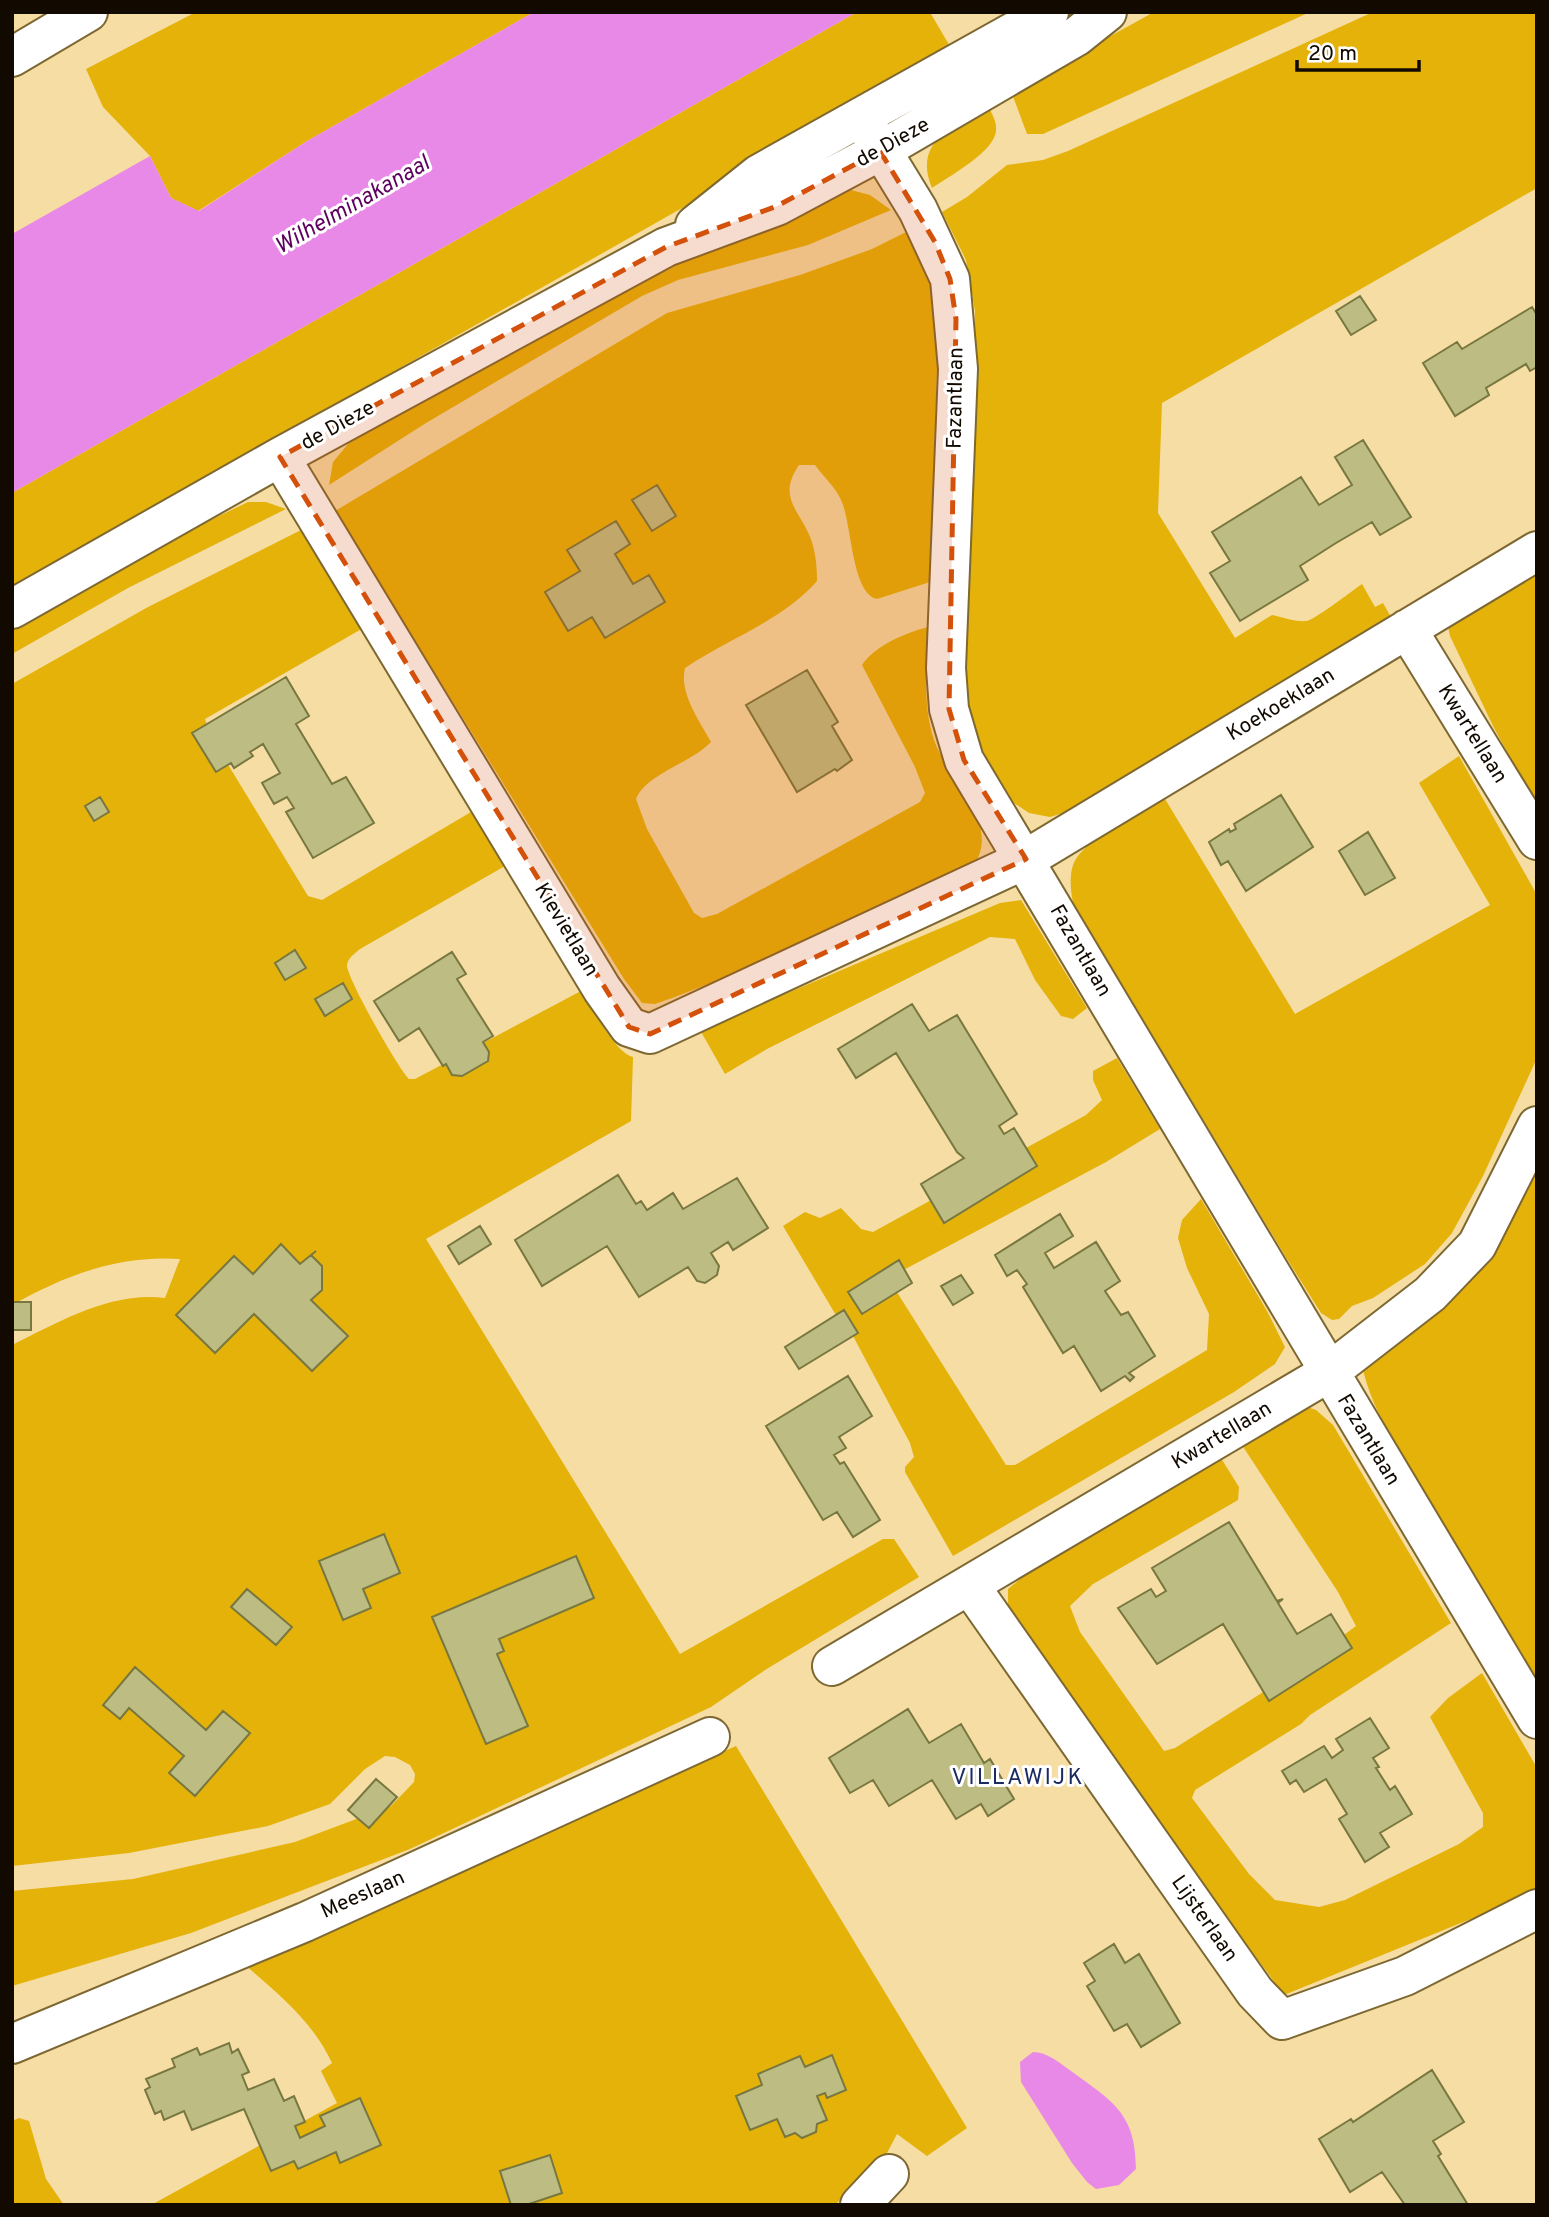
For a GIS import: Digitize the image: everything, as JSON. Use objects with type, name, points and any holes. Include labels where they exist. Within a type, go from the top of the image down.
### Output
[{"type":"street","points":[[12,57],[88,12]]},
{"type":"street","name":"de Dieze","points":[[666,247],[759,174],[1049,12]]},
{"type":"street","name":"de Dieze","points":[[12,609],[280,457],[666,247],[777,206],[880,151],[1077,36],[1107,12]]},
{"type":"street","name":"Fazantlaan","points":[[861,117],[918,210],[950,279],[956,319],[958,369],[946,668],[949,709],[964,760],[1026,859],[1328,1373],[1537,1719]]},
{"type":"street","name":"Kievietlaan","points":[[280,457],[602,989],[629,1027],[650,1034],[1026,859]]},
{"type":"street","name":"Koekoeklaan","points":[[1026,859],[1537,551]]},
{"type":"street","name":"Kwartellaan","points":[[1407,629],[1537,840]]},
{"type":"street","name":"Kwartellaan","points":[[832,1666],[1328,1373],[1430,1294],[1477,1245],[1537,1126]]},
{"type":"street","name":"Lijsterlaan","points":[[970,1586],[1255,1992],[1282,2020],[1405,1976],[1537,1909]]},
{"type":"street","name":"Meeslaan","points":[[12,2044],[305,1922],[710,1737]]},
{"type":"street","points":[[860,2205],[889,2174]]},
{"type":"highlighted area","points":[[880,151],[935,242],[950,279],[956,319],[949,709],[964,760],[1026,859],[650,1034],[629,1027],[280,457],[666,247],[777,206]]},
{"type":"shaded area","points":[[196,12],[534,12],[307,141],[198,211],[171,198],[150,156],[103,107],[86,69]]},
{"type":"shaded area","points":[[857,12],[933,12],[931,14],[951,48],[959,51],[12,588],[12,493]]},
{"type":"shaded area","points":[[1154,12],[1310,12],[1043,134],[1027,134],[1011,91]]},
{"type":"shaded area","points":[[1373,12],[1537,12],[1537,188],[1162,403],[1158,513],[1235,638],[1272,615],[1297,621],[1310,620],[1362,584],[1375,607],[1383,603],[1391,617],[1070,811],[1050,817],[1029,813],[1011,801],[984,765],[964,699],[975,311],[966,260],[942,212],[967,197],[1007,165],[1043,160],[1068,151]]},
{"type":"shaded area","points":[[987,104],[996,123],[994,138],[980,155],[932,188],[927,172],[932,146],[950,127]]},
{"type":"shaded area","points":[[847,189],[870,195],[891,210],[808,245],[678,280],[642,296],[426,423],[329,485],[333,462],[353,438],[632,283]]},
{"type":"shaded area","points":[[908,231],[930,274],[938,337],[930,582],[877,599],[868,594],[857,571],[845,510],[839,496],[815,465],[799,465],[790,487],[790,496],[812,542],[817,581],[788,607],[685,668],[687,697],[711,742],[649,782],[636,799],[647,829],[694,913],[702,918],[717,914],[920,802],[925,793],[915,767],[862,665],[875,651],[892,641],[928,627],[926,684],[930,726],[941,755],[971,804],[978,821],[982,838],[979,855],[966,874],[939,894],[675,997],[655,1004],[642,1003],[624,979],[335,511],[667,313],[800,275],[872,249]]},
{"type":"shaded area","points":[[248,502],[266,502],[286,509],[128,588],[12,654],[12,630],[165,542]]},
{"type":"shaded area","points":[[303,529],[365,627],[205,719],[210,735],[308,896],[322,900],[471,812],[505,866],[360,949],[349,960],[347,965],[355,987],[403,1072],[409,1079],[415,1079],[581,991],[612,1039],[626,1054],[633,1057],[631,1121],[426,1239],[680,1654],[883,1539],[894,1539],[919,1577],[765,1670],[711,1707],[410,1849],[191,1933],[12,1986],[12,1891],[133,1879],[295,1842],[391,1806],[414,1782],[415,1774],[410,1765],[395,1757],[385,1756],[365,1769],[330,1804],[268,1826],[129,1853],[12,1866],[12,1345],[67,1318],[105,1304],[145,1297],[165,1298],[180,1259],[135,1260],[93,1269],[12,1305],[12,684],[148,607]]},
{"type":"shaded area","points":[[1537,570],[1537,806],[1494,728],[1450,636],[1448,626]]},
{"type":"shaded area","points":[[1459,756],[1537,895],[1537,1058],[1483,1176],[1452,1233],[1425,1264],[1373,1298],[1352,1306],[1339,1319],[1332,1320],[1321,1313],[1287,1259],[1073,903],[1073,865],[1079,855],[1100,836],[1165,799],[1295,1014],[1490,905],[1419,783]]},
{"type":"shaded area","points":[[1021,900],[1087,1008],[1073,1019],[1061,1016],[1035,980],[1015,939],[990,937],[767,1049],[725,1074],[700,1030],[1000,903]]},
{"type":"shaded area","points":[[1117,1058],[1160,1129],[1106,1162],[896,1274],[893,1286],[1006,1465],[1015,1465],[1207,1350],[1209,1314],[1187,1268],[1178,1238],[1182,1220],[1201,1199],[1267,1311],[1285,1347],[1275,1364],[1234,1392],[953,1556],[905,1472],[905,1467],[914,1457],[910,1443],[853,1336],[840,1322],[783,1226],[805,1212],[820,1218],[841,1208],[861,1229],[873,1232],[1086,1115],[1102,1100],[1093,1080],[1093,1071]]},
{"type":"shaded area","points":[[1537,1154],[1537,1685],[1391,1437],[1374,1402],[1362,1365],[1383,1343],[1449,1301],[1473,1278],[1504,1227]]},
{"type":"shaded area","points":[[1307,1407],[1316,1410],[1333,1425],[1451,1623],[1310,1715],[1301,1724],[1195,1790],[1192,1798],[1249,1874],[1275,1900],[1319,1907],[1345,1900],[1459,1844],[1483,1827],[1483,1813],[1430,1717],[1448,1698],[1482,1673],[1537,1768],[1537,1892],[1284,1995],[1134,1793],[1008,1608],[1008,1589],[1037,1565],[1219,1455],[1239,1487],[1238,1500],[1093,1584],[1070,1606],[1080,1632],[1164,1751],[1175,1748],[1287,1677],[1356,1626],[1338,1592],[1240,1442]]},
{"type":"shaded area","points":[[736,1746],[967,2128],[927,2156],[897,2134],[887,2153],[835,2205],[151,2205],[337,2103],[321,2071],[332,2063],[315,2034],[293,2008],[243,1963]]},
{"type":"shaded area","points":[[19,2118],[29,2121],[46,2179],[64,2205],[12,2205],[12,2121]]},
{"type":"water","name":"Wilhelminakanaal","points":[[534,12],[857,12],[12,493],[12,234],[150,156],[171,198],[199,211],[307,141]]},
{"type":"water","points":[[1033,2052],[1053,2058],[1110,2100],[1119,2110],[1132,2134],[1136,2169],[1119,2185],[1096,2189],[1072,2163],[1021,2082],[1020,2062]]},
{"type":"building","points":[[1360,296],[1376,320],[1351,335],[1336,311]]},
{"type":"building","points":[[1532,307],[1537,315],[1537,367],[1530,371],[1526,364],[1486,388],[1489,395],[1455,416],[1423,363],[1457,342],[1462,349]]},
{"type":"building","points":[[1363,440],[1411,517],[1380,535],[1372,522],[1336,543],[1300,566],[1308,580],[1240,621],[1210,573],[1230,561],[1212,532],[1301,477],[1319,505],[1352,485],[1335,457]]},
{"type":"building","points":[[657,485],[676,516],[652,531],[632,500]]},
{"type":"building","points":[[616,521],[630,544],[615,554],[633,584],[649,575],[665,602],[605,638],[592,617],[568,631],[545,592],[580,571],[567,550]]},
{"type":"building","points":[[807,670],[838,722],[832,726],[852,760],[797,792],[746,705]]},
{"type":"building","points":[[286,677],[309,716],[296,724],[332,784],[346,777],[374,823],[313,858],[286,812],[294,808],[287,797],[274,804],[262,783],[280,773],[263,744],[250,752],[253,756],[234,768],[231,763],[216,772],[192,733]]},
{"type":"building","points":[[1281,795],[1313,847],[1246,891],[1228,861],[1221,865],[1209,842],[1229,829],[1230,832],[1236,829],[1234,824]]},
{"type":"building","points":[[100,797],[109,812],[94,821],[85,806]]},
{"type":"building","points":[[1368,832],[1395,878],[1365,895],[1339,851]]},
{"type":"building","points":[[295,950],[306,968],[285,980],[275,963]]},
{"type":"building","points":[[452,952],[466,974],[457,979],[493,1036],[483,1042],[489,1052],[488,1061],[462,1076],[452,1075],[446,1064],[443,1066],[419,1028],[399,1041],[374,1001]]},
{"type":"building","points":[[343,983],[352,999],[325,1016],[315,999]]},
{"type":"building","points":[[912,1004],[929,1031],[957,1015],[1017,1114],[999,1126],[1004,1134],[1014,1128],[1037,1166],[944,1223],[921,1184],[964,1158],[957,1152],[896,1053],[856,1078],[838,1049]]},
{"type":"building","points":[[618,1175],[636,1204],[641,1201],[647,1210],[673,1193],[683,1209],[737,1178],[768,1228],[733,1250],[728,1242],[711,1253],[719,1266],[717,1275],[705,1283],[697,1281],[688,1267],[639,1297],[607,1246],[542,1286],[515,1240]]},
{"type":"building","points":[[1060,1214],[1073,1236],[1045,1253],[1054,1268],[1096,1242],[1120,1281],[1105,1291],[1121,1315],[1128,1312],[1155,1356],[1129,1373],[1134,1377],[1130,1381],[1125,1376],[1101,1391],[1074,1346],[1063,1353],[1023,1287],[1027,1284],[1017,1270],[1007,1276],[995,1255]]},
{"type":"building","points":[[480,1226],[491,1244],[459,1264],[448,1246]]},
{"type":"building","points":[[281,1244],[300,1264],[311,1255],[322,1266],[322,1290],[311,1300],[348,1336],[312,1371],[254,1314],[215,1353],[176,1315],[234,1256],[253,1274]]},
{"type":"building","points":[[899,1260],[912,1283],[862,1314],[848,1292]]},
{"type":"building","points":[[961,1275],[973,1293],[953,1305],[941,1286]]},
{"type":"building","points":[[12,1302],[31,1302],[31,1330],[12,1330]]},
{"type":"building","points":[[844,1310],[858,1333],[799,1369],[785,1347]]},
{"type":"building","points":[[848,1376],[872,1416],[839,1437],[846,1448],[834,1455],[840,1464],[844,1462],[880,1520],[853,1537],[837,1512],[823,1520],[766,1426]]},
{"type":"building","points":[[1229,1522],[1277,1601],[1283,1599],[1278,1603],[1297,1634],[1331,1614],[1352,1648],[1269,1701],[1223,1624],[1157,1664],[1118,1608],[1151,1589],[1156,1597],[1166,1591],[1152,1568]]},
{"type":"building","points":[[384,1534],[400,1573],[363,1589],[371,1608],[343,1620],[319,1561]]},
{"type":"building","points":[[576,1556],[594,1598],[499,1639],[504,1651],[497,1654],[528,1726],[486,1744],[432,1617]]},
{"type":"building","points":[[247,1589],[292,1627],[276,1645],[231,1607]]},
{"type":"building","points":[[135,1667],[206,1730],[223,1711],[250,1733],[195,1796],[169,1773],[184,1756],[129,1708],[120,1719],[103,1705]]},
{"type":"building","points":[[908,1709],[929,1743],[961,1724],[984,1763],[990,1759],[1014,1799],[988,1816],[981,1804],[956,1819],[932,1780],[889,1806],[873,1780],[850,1793],[829,1758]]},
{"type":"building","points":[[1370,1718],[1389,1748],[1373,1758],[1379,1767],[1376,1768],[1390,1790],[1395,1786],[1412,1814],[1380,1833],[1389,1847],[1365,1862],[1339,1819],[1347,1814],[1326,1779],[1304,1792],[1296,1780],[1290,1784],[1282,1771],[1324,1746],[1332,1758],[1343,1750],[1336,1739]]},
{"type":"building","points":[[376,1779],[397,1797],[369,1828],[348,1810]]},
{"type":"building","points":[[1114,1944],[1125,1963],[1139,1954],[1180,2023],[1141,2047],[1127,2024],[1114,2031],[1087,1986],[1095,1981],[1084,1963]]},
{"type":"building","points":[[229,2043],[232,2053],[238,2049],[249,2072],[242,2075],[248,2090],[274,2079],[284,2101],[294,2096],[305,2122],[295,2126],[300,2138],[325,2126],[320,2116],[360,2098],[381,2145],[340,2163],[336,2152],[298,2169],[294,2161],[271,2171],[244,2109],[192,2130],[184,2111],[164,2120],[161,2111],[155,2114],[145,2090],[150,2087],[146,2079],[175,2067],[172,2059],[197,2048],[200,2055]]},
{"type":"building","points":[[832,2055],[846,2090],[827,2098],[825,2093],[817,2096],[827,2120],[817,2124],[816,2132],[802,2138],[795,2133],[785,2137],[777,2119],[750,2130],[736,2096],[762,2085],[758,2074],[800,2056],[805,2067]]},
{"type":"building","points":[[1432,2070],[1464,2122],[1433,2141],[1441,2154],[1438,2156],[1468,2205],[1405,2205],[1382,2172],[1350,2192],[1319,2139],[1351,2119],[1353,2122]]},
{"type":"building","points":[[550,2155],[562,2193],[526,2205],[511,2205],[500,2171]]},
{"type":"district","name":"VILLAWIJK","points":[[1018,1778]]}]
